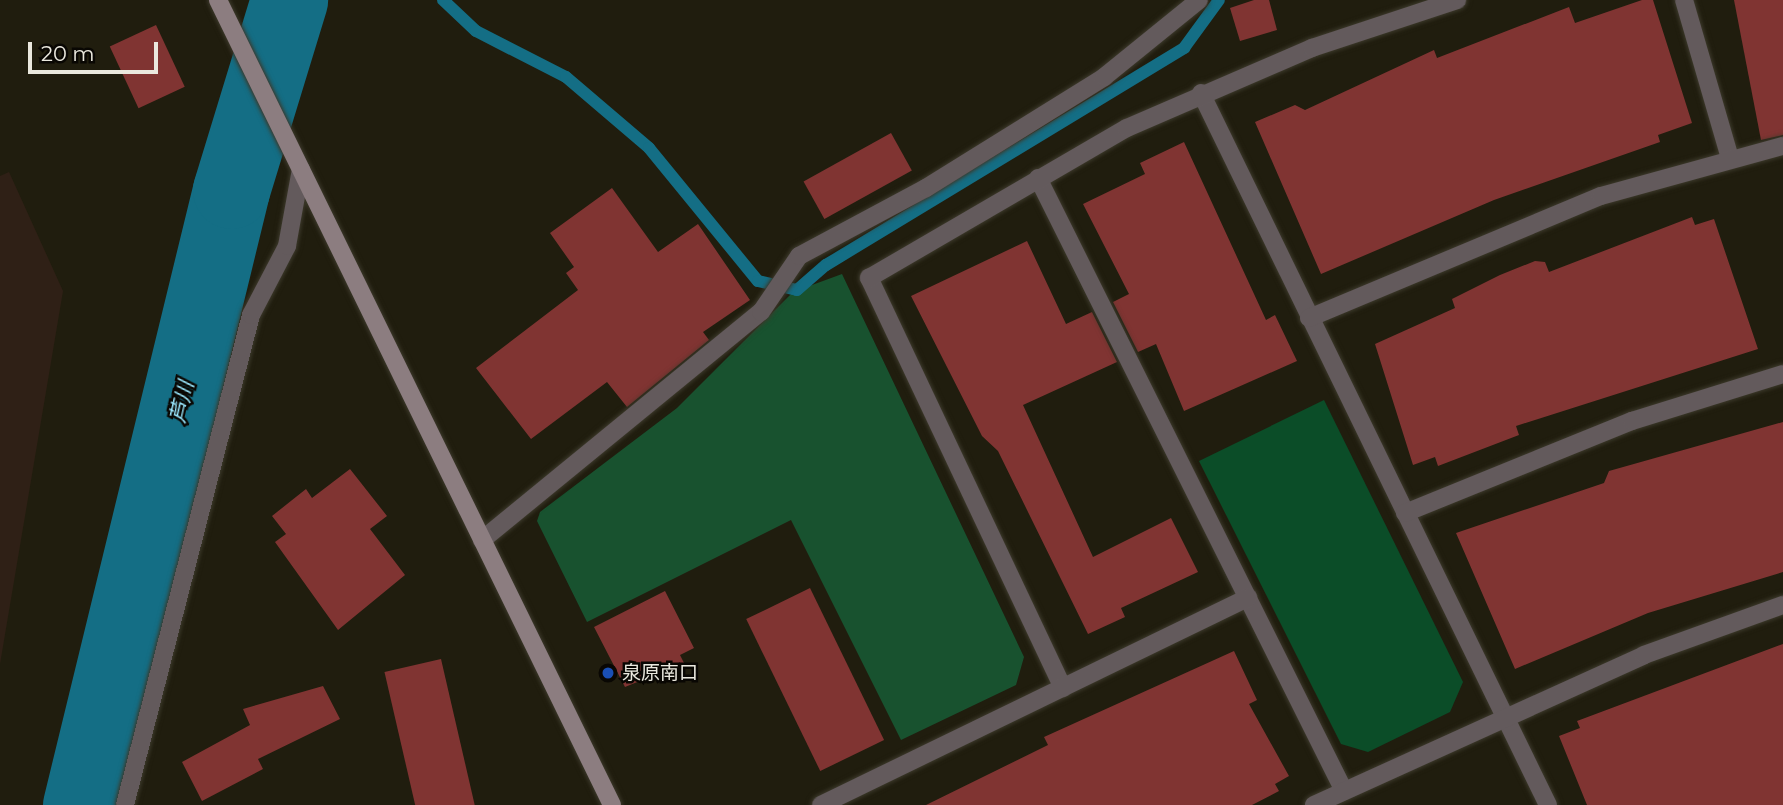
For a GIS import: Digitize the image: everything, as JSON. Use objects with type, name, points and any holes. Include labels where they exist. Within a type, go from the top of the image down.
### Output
[{"type":"street","points":[[482,540],[761,312],[799,256],[926,188],[1104,77],[1199,0]]},
{"type":"street","points":[[1063,688],[869,278],[1038,178],[1201,93],[1457,0]]},
{"type":"street","points":[[1684,0],[1730,158]]},
{"type":"street","points":[[219,3],[612,805]]},
{"type":"street","points":[[1201,93],[1548,805]]},
{"type":"street","points":[[1309,318],[1601,196],[1730,158],[1783,146]]},
{"type":"street","points":[[125,805],[251,315],[287,246],[301,169]]},
{"type":"street","points":[[1038,178],[1344,791]]},
{"type":"street","points":[[1405,513],[1632,421],[1783,374]]},
{"type":"street","points":[[821,805],[1248,598]]},
{"type":"street","points":[[1314,805],[1644,655],[1783,605]]},
{"type":"shaded area","points":[[9,172],[63,291],[0,664],[0,176]]},
{"type":"green space","points":[[842,274],[1024,657],[1016,685],[901,740],[791,520],[587,622],[537,521],[540,512],[677,408],[793,292]]},
{"type":"green space","points":[[1324,400],[1463,682],[1450,712],[1368,752],[1341,744],[1199,461]]},
{"type":"building","points":[[1254,0],[1269,0],[1277,30],[1240,41],[1230,8]]},
{"type":"building","points":[[1642,0],[1653,0],[1692,123],[1658,135],[1660,142],[1494,200],[1321,274],[1255,122],[1295,105],[1305,110],[1434,50],[1437,58],[1569,7],[1575,23]]},
{"type":"building","points":[[1734,0],[1783,0],[1783,135],[1761,140]]},
{"type":"building","points":[[156,25],[185,87],[139,108],[110,47]]},
{"type":"building","points":[[891,133],[912,171],[824,219],[804,181]]},
{"type":"building","points":[[1184,142],[1266,320],[1275,315],[1297,361],[1184,411],[1156,344],[1138,352],[1113,302],[1129,294],[1083,204],[1145,174],[1140,163]]},
{"type":"building","points":[[612,188],[658,252],[698,224],[750,300],[703,332],[709,340],[627,407],[607,382],[531,439],[476,368],[578,290],[566,273],[574,267],[550,233]]},
{"type":"building","points":[[1692,217],[1695,225],[1714,219],[1758,349],[1516,426],[1519,435],[1438,466],[1435,457],[1413,465],[1375,344],[1455,308],[1452,299],[1500,275],[1535,261],[1545,262],[1549,272]]},
{"type":"building","points":[[1027,241],[1066,324],[1092,312],[1117,362],[1023,405],[1093,557],[1171,518],[1198,572],[1121,608],[1125,617],[1088,634],[998,451],[982,436],[911,296]]},
{"type":"building","points":[[1783,422],[1783,572],[1648,613],[1515,669],[1456,533],[1604,483],[1609,471]]},
{"type":"building","points":[[350,469],[387,516],[370,529],[405,575],[338,630],[275,542],[286,534],[272,516],[306,489],[312,498]]},
{"type":"building","points":[[810,588],[884,740],[820,771],[746,619]]},
{"type":"building","points":[[665,591],[694,648],[680,655],[684,663],[625,687],[594,627]]},
{"type":"building","points":[[1783,644],[1783,805],[1587,805],[1559,736],[1580,728],[1577,721]]},
{"type":"building","points":[[1234,651],[1257,700],[1249,704],[1289,776],[1275,784],[1279,791],[1252,805],[926,805],[1048,745],[1044,737]]},
{"type":"building","points":[[441,659],[475,805],[415,805],[384,672]]},
{"type":"building","points":[[323,686],[340,719],[258,759],[263,769],[202,801],[182,762],[250,725],[243,709]]},
{"type":"waterway","name":"芦川","points":[[81,805],[231,190],[289,0]]},
{"type":"waterway","points":[[443,0],[476,31],[566,77],[649,148],[758,281],[797,290],[826,265],[1184,48],[1219,0]]},
{"type":"place","name":"泉原南口","points":[[608,673]]}]
